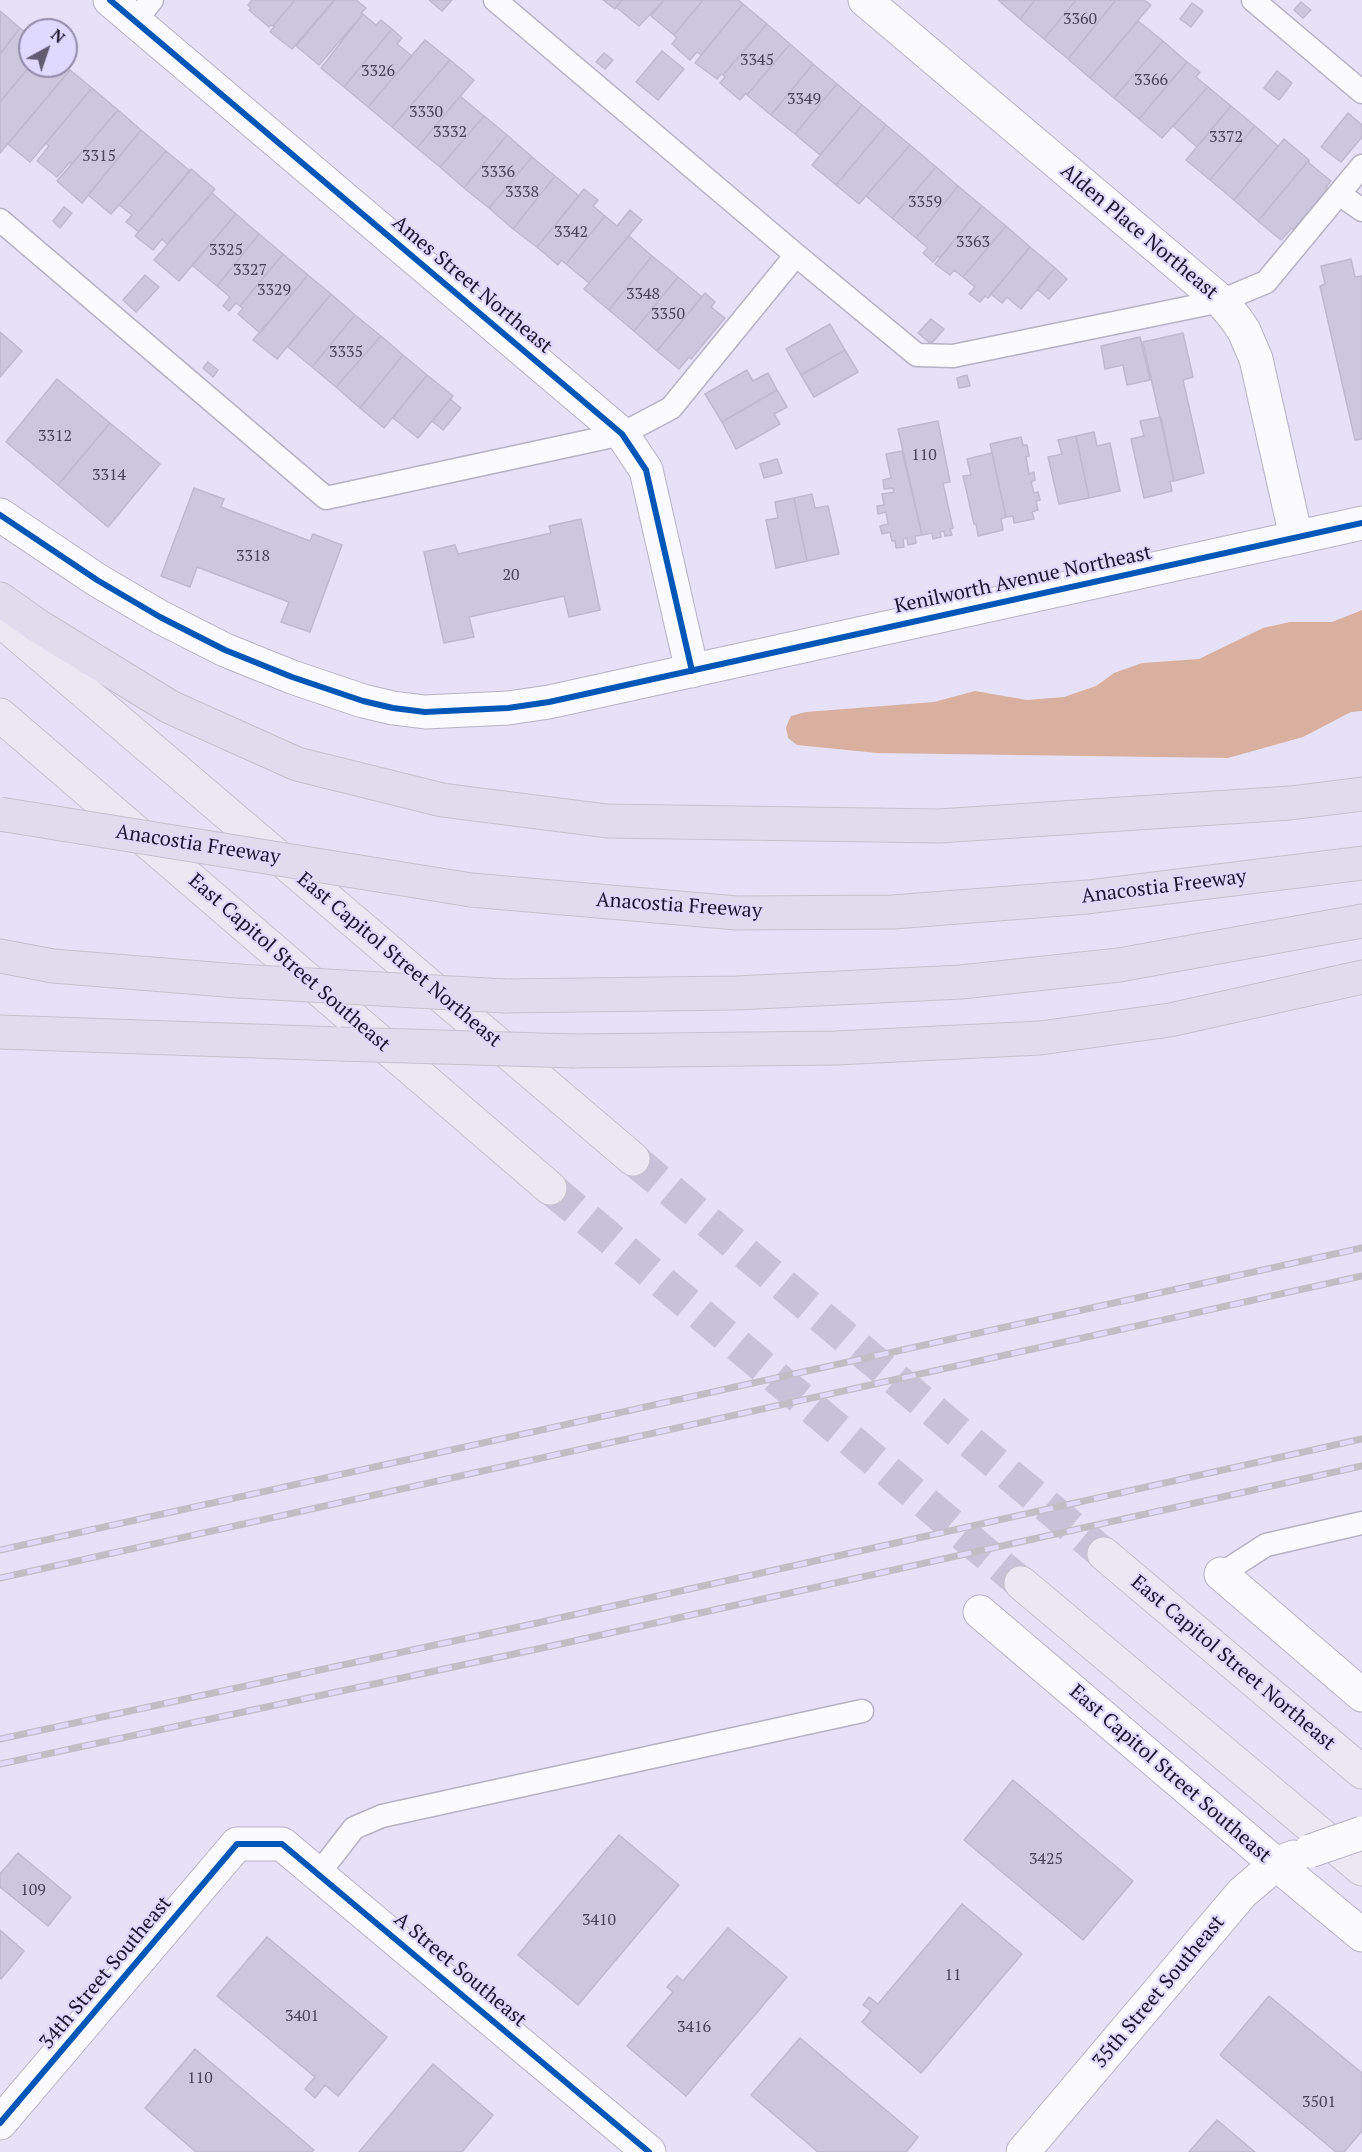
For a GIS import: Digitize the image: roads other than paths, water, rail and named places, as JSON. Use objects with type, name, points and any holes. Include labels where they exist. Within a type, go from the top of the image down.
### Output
[{"type":"highway","points":[[0,599],[39,626],[170,707],[297,764],[442,800],[607,821],[939,826],[1290,803],[1362,794]]},
{"type":"highway","name":"Anacostia Freeway","points":[[0,814],[471,890],[737,913],[893,912],[1088,897],[1362,863]]},
{"type":"highway","points":[[0,956],[53,966],[238,981],[505,996],[736,993],[961,982],[1119,965],[1362,921]]},
{"type":"highway","points":[[0,1032],[575,1051],[836,1048],[1040,1038],[1170,1020],[1362,977]]},
{"type":"main road","name":"East Capitol Street Northeast","points":[[0,620],[633,1159]]},
{"type":"main road","name":"East Capitol Street Southeast","points":[[0,715],[550,1188]]},
{"type":"main road","name":"East Capitol Street Northeast","points":[[1104,1554],[1362,1772]]},
{"type":"main road","points":[[1021,1583],[1362,1869]]},
{"type":"street","name":"Ames Street Northeast","points":[[110,0],[143,10],[622,434],[646,470],[692,671]]},
{"type":"street","name":"Alden Place Northeast","points":[[865,0],[1221,301],[1244,331],[1256,359],[1296,537]]},
{"type":"street","points":[[0,515],[97,580],[225,650],[292,677],[363,701],[393,708],[425,712],[508,708],[569,698],[692,671]]},
{"type":"street","name":"Kenilworth Avenue Northeast","points":[[692,671],[1362,523]]},
{"type":"street","points":[[1221,1575],[1362,1695]]},
{"type":"street","name":"East Capitol Street Southeast","points":[[980,1612],[1362,1935]]},
{"type":"street","name":"35th Street Southeast","points":[[1023,2152],[1232,1904],[1256,1880],[1276,1864],[1362,1833]]},
{"type":"street","name":"A Street Southeast","points":[[237,1844],[282,1844],[649,2152]]},
{"type":"street","name":"34th Street Southeast","points":[[0,2123],[237,1844]]},
{"type":"lane","points":[[495,0],[917,355],[953,356],[1221,301],[1266,282],[1362,166]]},
{"type":"lane","points":[[1253,0],[1362,92]]},
{"type":"lane","points":[[1339,194],[1362,210]]},
{"type":"lane","points":[[0,220],[326,498],[622,434],[671,408],[796,255]]},
{"type":"lane","points":[[1221,1575],[1266,1545],[1362,1523]]},
{"type":"lane","points":[[319,1873],[354,1828],[382,1816],[862,1711]]},
{"type":"tunnel","points":[[633,1159],[1104,1554]]},
{"type":"tunnel","points":[[550,1188],[1021,1583]]},
{"type":"railway","points":[[0,1550],[1362,1248]]},
{"type":"railway","points":[[0,1578],[1362,1276]]},
{"type":"railway","points":[[0,1739],[537,1623],[1362,1439]]},
{"type":"railway","points":[[0,1764],[556,1645],[1362,1466]]}]
